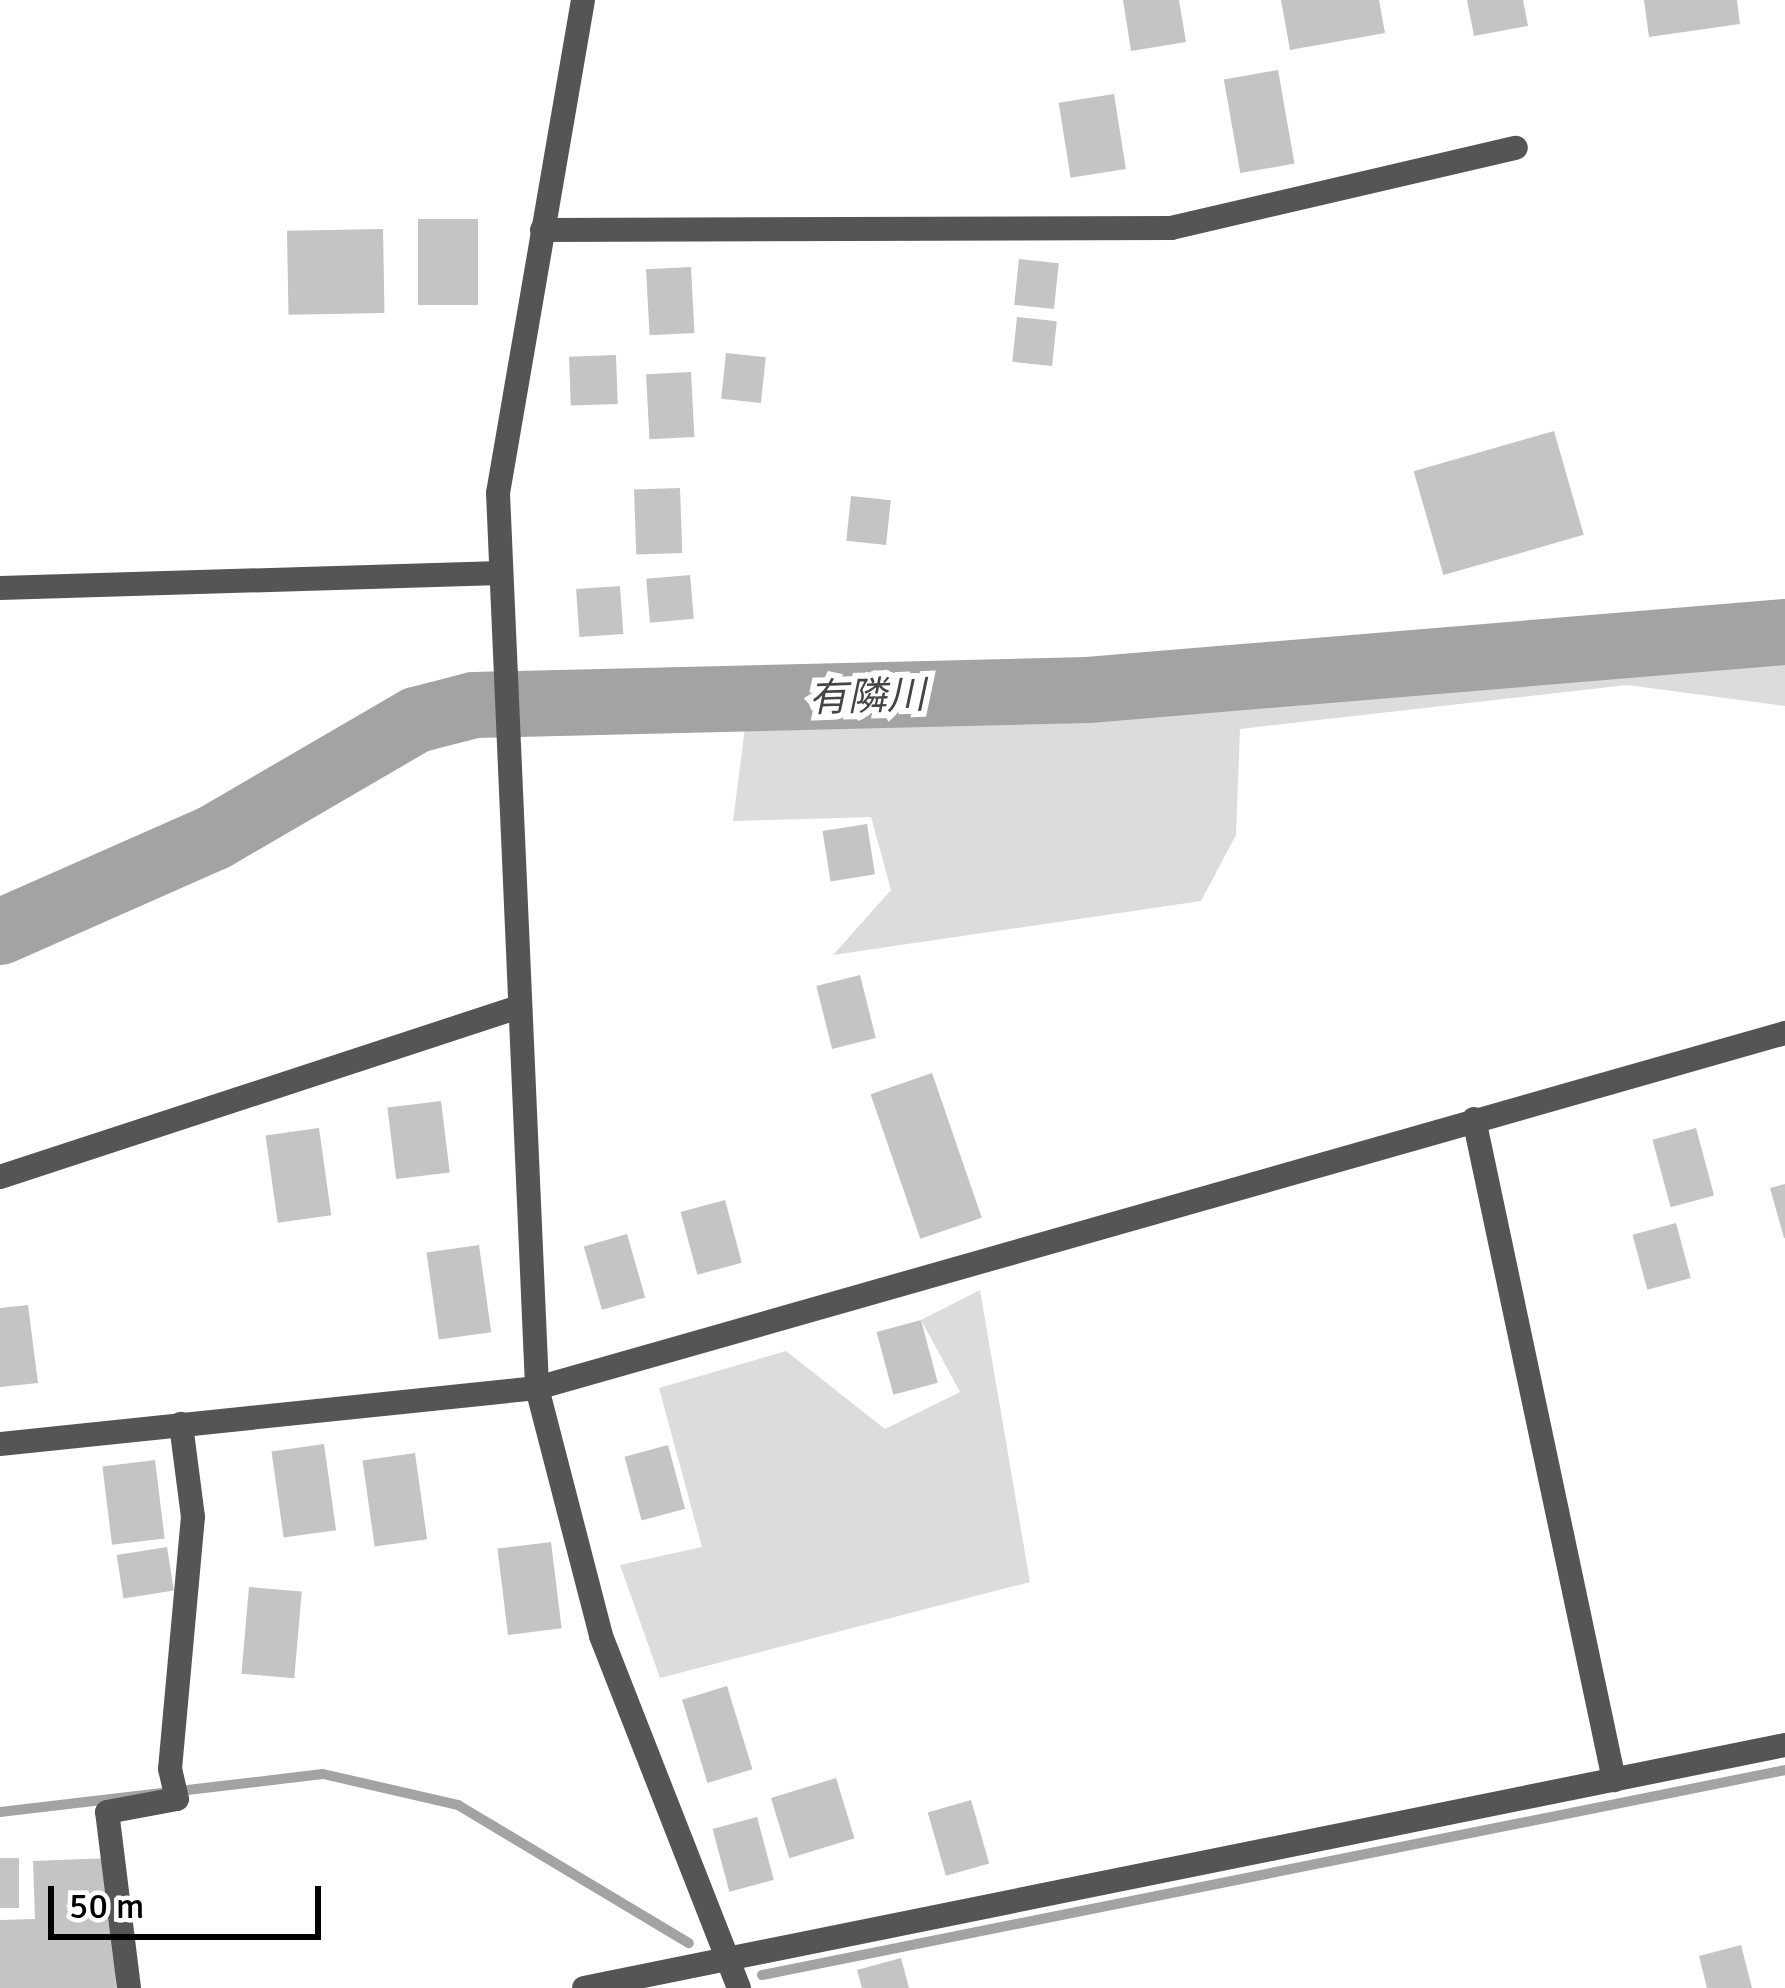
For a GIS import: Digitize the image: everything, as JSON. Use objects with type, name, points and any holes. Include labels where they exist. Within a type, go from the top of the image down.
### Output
[{"type":"street","points":[[584,0],[505,420],[501,573],[537,1388],[601,1636],[664,1820],[739,1988]]},
{"type":"street","points":[[542,230],[1171,228],[1516,148]]},
{"type":"street","points":[[0,588],[501,573]]},
{"type":"street","points":[[0,1178],[519,1007]]},
{"type":"street","points":[[0,1444],[537,1388],[1785,1033]]},
{"type":"street","points":[[1474,1119],[1614,1780]]},
{"type":"street","points":[[129,1988],[107,1812],[177,1799],[170,1769],[192,1590],[181,1424]]},
{"type":"street","points":[[584,1988],[1785,1745]]},
{"type":"shaded area","points":[[1785,650],[1785,706],[1627,685],[1240,729],[1236,835],[1201,901],[833,955],[891,890],[871,817],[733,821],[746,720]]},
{"type":"shaded area","points":[[980,1290],[1030,1582],[660,1678],[620,1565],[702,1547],[659,1388],[786,1351],[885,1429],[960,1392],[921,1320]]},
{"type":"building","points":[[1123,0],[1179,0],[1186,42],[1131,51]]},
{"type":"building","points":[[1281,0],[1379,0],[1385,33],[1290,50]]},
{"type":"building","points":[[1467,0],[1523,0],[1528,26],[1474,36]]},
{"type":"building","points":[[1644,0],[1737,0],[1740,24],[1649,37]]},
{"type":"building","points":[[1278,70],[1294,164],[1240,173],[1224,80]]},
{"type":"building","points":[[1114,94],[1126,169],[1071,178],[1059,103]]},
{"type":"building","points":[[418,219],[478,219],[478,305],[418,305]]},
{"type":"building","points":[[383,229],[384,313],[288,315],[287,231]]},
{"type":"building","points":[[1019,259],[1059,263],[1054,309],[1014,305]]},
{"type":"building","points":[[691,267],[694,333],[650,335],[646,269]]},
{"type":"building","points":[[1017,317],[1057,321],[1052,366],[1012,362]]},
{"type":"building","points":[[726,353],[766,357],[761,403],[721,399]]},
{"type":"building","points":[[616,355],[618,404],[571,406],[569,357]]},
{"type":"building","points":[[691,372],[694,437],[649,439],[646,374]]},
{"type":"building","points":[[1554,431],[1584,535],[1443,575],[1414,471]]},
{"type":"building","points":[[680,488],[682,553],[636,555],[634,490]]},
{"type":"building","points":[[851,496],[891,500],[886,545],[846,541]]},
{"type":"building","points":[[690,575],[694,619],[650,623],[646,579]]},
{"type":"building","points":[[620,586],[623,634],[579,637],[576,589]]},
{"type":"building","points":[[867,824],[875,874],[831,881],[823,831]]},
{"type":"building","points":[[860,975],[876,1038],[832,1049],[816,986]]},
{"type":"building","points":[[932,1073],[982,1218],[920,1239],[871,1094]]},
{"type":"building","points":[[441,1101],[450,1172],[396,1179],[387,1108]]},
{"type":"building","points":[[319,1128],[331,1215],[278,1223],[266,1136]]},
{"type":"building","points":[[1696,1128],[1714,1196],[1671,1207],[1653,1140]]},
{"type":"building","points":[[1785,1184],[1785,1238],[1784,1238],[1770,1188]]},
{"type":"building","points":[[725,1200],[742,1263],[697,1275],[681,1212]]},
{"type":"building","points":[[1676,1223],[1691,1278],[1647,1290],[1633,1235]]},
{"type":"building","points":[[627,1234],[645,1297],[602,1310],[584,1246]]},
{"type":"building","points":[[479,1245],[491,1332],[439,1340],[427,1252]]},
{"type":"building","points":[[28,1305],[38,1383],[0,1387],[0,1308]]},
{"type":"building","points":[[921,1320],[938,1383],[893,1395],[877,1332]]},
{"type":"building","points":[[324,1444],[336,1530],[284,1538],[272,1451]]},
{"type":"building","points":[[668,1445],[685,1509],[642,1520],[625,1457]]},
{"type":"building","points":[[415,1453],[427,1539],[375,1547],[363,1460]]},
{"type":"building","points":[[155,1460],[165,1538],[112,1545],[102,1466]]},
{"type":"building","points":[[551,1542],[562,1628],[508,1635],[497,1549]]},
{"type":"building","points":[[167,1547],[174,1590],[124,1598],[117,1555]]},
{"type":"building","points":[[249,1587],[302,1592],[294,1678],[241,1674]]},
{"type":"building","points":[[727,1686],[752,1769],[707,1783],[682,1700]]},
{"type":"building","points":[[836,1778],[854,1838],[789,1858],[771,1798]]},
{"type":"building","points":[[971,1800],[989,1863],[946,1876],[928,1812]]},
{"type":"building","points":[[757,1817],[774,1880],[729,1892],[713,1829]]},
{"type":"building","points":[[0,1858],[19,1858],[19,1908],[0,1908]]},
{"type":"building","points":[[111,1858],[116,1988],[0,1988],[0,1920],[35,1919],[33,1861]]},
{"type":"building","points":[[1741,1945],[1752,1988],[1707,1988],[1699,1956]]},
{"type":"building","points":[[901,1958],[909,1988],[862,1988],[857,1970]]},
{"type":"waterway","name":"有隣川","points":[[0,932],[215,837],[416,720],[474,705],[1088,690],[1785,632]]},
{"type":"waterway","points":[[762,1975],[1785,1770]]},
{"type":"waterway","points":[[0,1812],[323,1774],[458,1805],[689,1943]]}]
